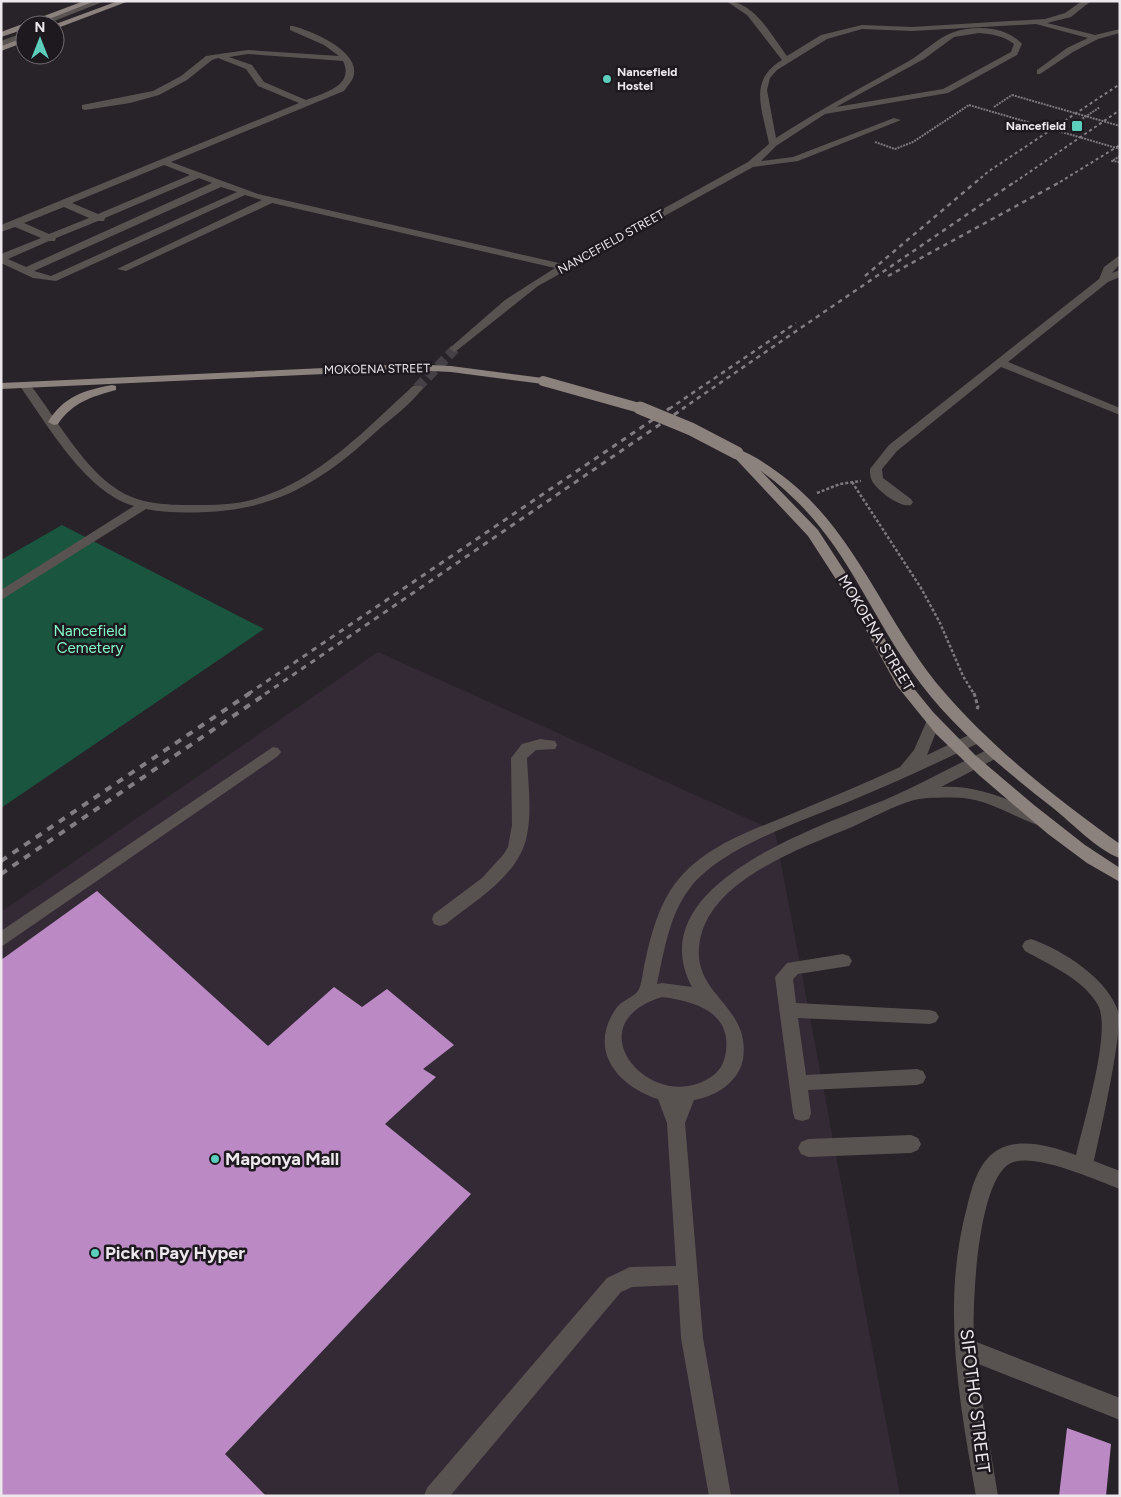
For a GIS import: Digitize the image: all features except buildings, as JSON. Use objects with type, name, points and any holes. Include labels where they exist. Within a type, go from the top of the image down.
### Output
[{"type":"main road","points":[[53,15],[90,1]]},
{"type":"main road","points":[[65,23],[124,1]]},
{"type":"main road","points":[[1,35],[15,29]]},
{"type":"main road","points":[[1,49],[15,43]]},
{"type":"main road","name":"MOKOENA STREET","points":[[1,386],[411,367],[451,369],[542,381],[631,404],[703,434],[768,469],[812,506],[835,535],[869,588],[908,658],[961,721],[994,753],[1120,852]]},
{"type":"main road","points":[[54,422],[67,404],[79,397],[160,378]]},
{"type":"main road","name":"MOKOENA STREET","points":[[737,453],[755,474],[797,513],[812,532],[862,609],[902,682],[933,722],[972,763],[1042,821],[1096,861],[1120,876]]},
{"type":"street","points":[[64,15],[101,1]]},
{"type":"street","points":[[65,19],[111,1]]},
{"type":"street","points":[[730,1],[750,13],[786,60]]},
{"type":"street","points":[[772,144],[763,90],[766,78],[774,68],[824,37],[850,29],[912,29],[1036,22],[1068,15],[1087,1]]},
{"type":"street","points":[[1036,22],[1070,33],[1095,37]]},
{"type":"street","points":[[1,229],[305,103],[336,92],[346,84],[351,68],[347,59],[328,44],[293,28]]},
{"type":"street","name":"NANCEFIELD STREET","points":[[455,349],[509,302],[563,267],[751,164],[769,150],[772,144],[822,112],[924,56],[956,34],[982,31],[1008,37],[1018,44],[1014,53],[945,92],[822,112]]},
{"type":"street","points":[[1040,72],[1070,50],[1095,37],[1120,31]]},
{"type":"street","points":[[1,40],[15,34]]},
{"type":"street","points":[[1,44],[15,38]]},
{"type":"street","points":[[85,107],[130,100],[156,93],[184,78],[209,58],[219,56],[248,52],[347,59]]},
{"type":"street","points":[[219,56],[249,67],[261,84],[305,103]]},
{"type":"street","points":[[721,181],[756,173],[780,162],[831,147],[897,120]]},
{"type":"street","points":[[163,162],[271,200],[563,267]]},
{"type":"street","points":[[751,164],[780,162]]},
{"type":"street","points":[[1,258],[199,175]]},
{"type":"street","points":[[25,271],[220,183]]},
{"type":"street","points":[[1,258],[42,278],[52,279],[245,192]]},
{"type":"street","points":[[142,198],[210,227]]},
{"type":"street","points":[[122,270],[210,227],[271,200]]},
{"type":"street","points":[[63,203],[144,238]]},
{"type":"street","points":[[15,223],[98,259]]},
{"type":"street","points":[[1104,280],[1108,269],[1120,258]]},
{"type":"street","points":[[907,502],[879,483],[876,468],[893,448],[1104,280],[1120,273]]},
{"type":"street","points":[[1000,363],[1120,412]]},
{"type":"street","points":[[25,385],[54,422],[66,441],[106,487],[143,506],[172,509],[232,507],[263,501],[287,492],[323,470],[417,388]]},
{"type":"street","points":[[1,596],[143,506]]},
{"type":"street","points":[[897,775],[912,764],[921,752],[933,722]]},
{"type":"street","points":[[646,994],[667,916],[678,892],[694,872],[715,856],[740,842],[897,775],[955,746],[978,738]]},
{"type":"street","points":[[440,918],[489,880],[514,851],[520,835],[519,758],[522,750],[529,746],[550,745]]},
{"type":"street","points":[[1,940],[273,752]]},
{"type":"street","points":[[710,1000],[679,990],[662,990],[646,994],[630,1003],[619,1017],[613,1033],[614,1048],[620,1064],[631,1077],[647,1087],[665,1093],[687,1094],[707,1089],[723,1078],[733,1063],[737,1046],[734,1029],[725,1013],[710,1000],[693,972],[690,943],[693,930],[715,894],[728,881],[774,854],[913,794],[994,753]]},
{"type":"street","points":[[913,794],[953,792],[980,796],[1042,821]]},
{"type":"street","points":[[1031,946],[1086,982],[1099,993],[1111,1014],[1112,1036],[1083,1167]]},
{"type":"street","points":[[802,1113],[784,977],[793,968],[843,961]]},
{"type":"street","points":[[788,1010],[930,1017]]},
{"type":"street","points":[[798,1083],[917,1077]]},
{"type":"street","points":[[665,1093],[676,1123],[692,1338],[720,1496]]},
{"type":"street","points":[[676,1123],[687,1094]]},
{"type":"street","points":[[808,1148],[911,1144]]},
{"type":"street","name":"SIFOTHO STREET","points":[[988,1496],[976,1433],[964,1348],[968,1263],[978,1201],[986,1175],[997,1162],[1010,1154],[1036,1153],[1120,1180]]},
{"type":"street","points":[[435,1496],[614,1285],[630,1277],[687,1275]]},
{"type":"street","points":[[964,1348],[1120,1409]]},
{"type":"path","points":[[994,107],[1012,95],[1120,126]]},
{"type":"path","points":[[858,136],[895,149],[913,142],[969,105],[1120,148]]},
{"type":"path","points":[[1070,127],[1100,107]]},
{"type":"path","points":[[1120,156],[1112,161],[1120,162]]},
{"type":"path","points":[[813,494],[840,484],[852,482],[867,508],[884,528],[921,588],[940,623],[963,676],[975,695],[978,707],[974,714],[961,721]]},
{"type":"shaded area","name":"Maponya Mall","points":[[378,652],[775,831],[900,1496],[1,1496],[1,912]]},
{"type":"green space","name":"Nancefield Cemetery","points":[[62,525],[264,629],[1,808],[1,560]]},
{"type":"tunnel","points":[[417,388],[455,349]]},
{"type":"railway","points":[[976,182],[989,171],[1120,84]]},
{"type":"railway","points":[[1015,182],[1120,110]]},
{"type":"railway","points":[[1060,182],[1120,145]]},
{"type":"railway","points":[[865,276],[977,181]]},
{"type":"railway","points":[[682,409],[1016,181]]},
{"type":"railway","points":[[888,276],[1062,181]]},
{"type":"railway","points":[[669,409],[796,323]]},
{"type":"railway","points":[[248,694],[670,408]]},
{"type":"railway","points":[[265,694],[684,408]]},
{"type":"railway","points":[[1,861],[250,693]]},
{"type":"railway","points":[[1,874],[267,693]]},
{"type":"place","name":"Nancefield Hostel","points":[[607,79]]},
{"type":"place","name":"Nancefield","points":[[1077,126]]},
{"type":"place","name":"Maponya Mall","points":[[215,1159]]},
{"type":"place","name":"Pick n Pay Hyper","points":[[95,1253]]}]
